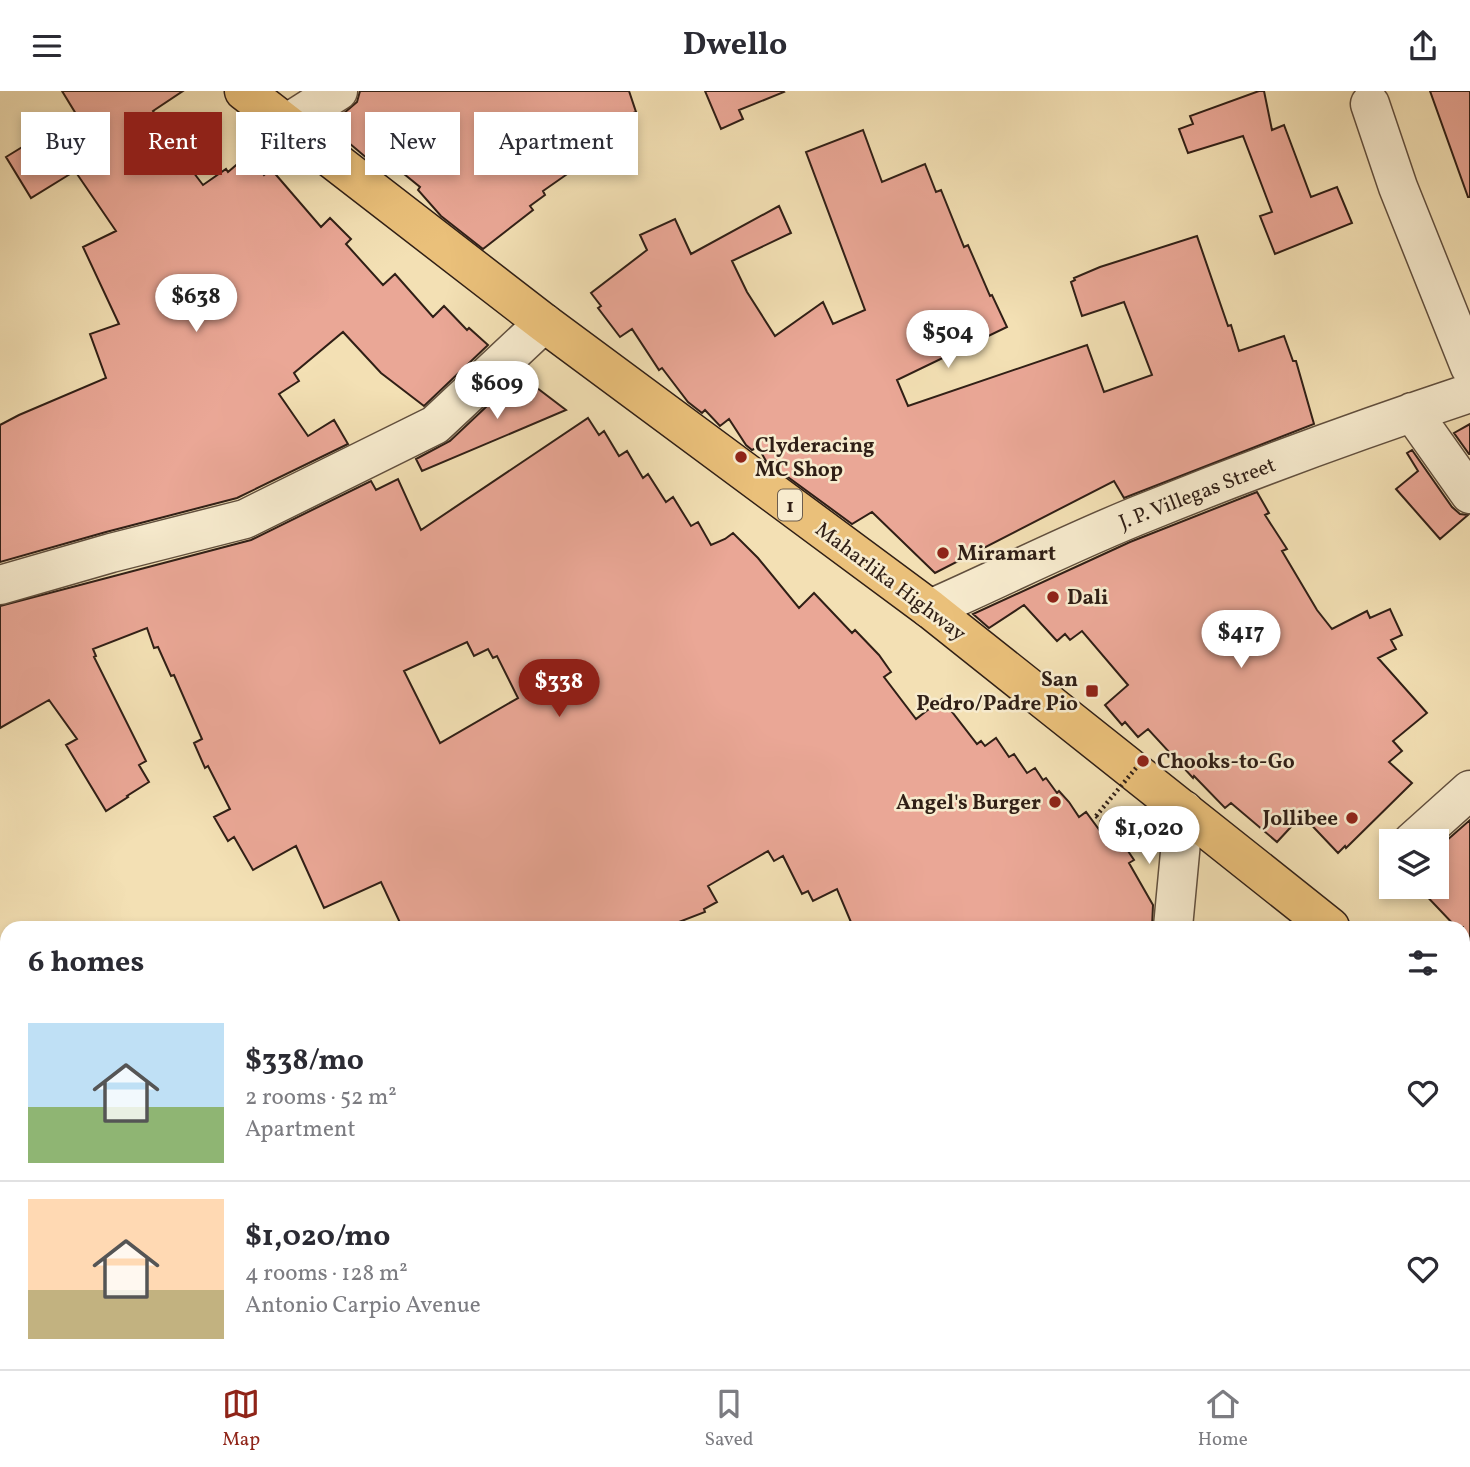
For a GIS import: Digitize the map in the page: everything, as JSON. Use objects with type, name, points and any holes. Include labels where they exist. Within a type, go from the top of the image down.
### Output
[{"type":"highway","name":"Maharlika Highway","points":[[244,91],[271,112]]},
{"type":"highway","name":"Maharlika Highway","points":[[351,174],[544,323],[930,609],[1323,921]]},
{"type":"street","points":[[305,112],[338,91]]},
{"type":"street","points":[[1370,104],[1398,187],[1470,367]]},
{"type":"street","points":[[0,585],[245,519],[435,425],[544,323]]},
{"type":"street","name":"J. P. Villegas Street","points":[[930,609],[995,581],[1056,550],[1148,511],[1412,412],[1470,393]]},
{"type":"street","points":[[1412,412],[1470,494]]},
{"type":"street","points":[[1426,829],[1470,790]]},
{"type":"street","points":[[1174,921],[1184,810]]},
{"type":"path","points":[[1125,838],[1096,816],[1146,756]]},
{"type":"building","points":[[62,91],[183,91],[154,112],[124,112],[124,175],[195,175],[203,185],[236,165],[236,175],[276,175],[321,227],[330,218],[351,239],[346,244],[383,285],[395,274],[433,317],[444,306],[467,330],[469,328],[488,345],[424,406],[381,373],[343,332],[294,373],[299,381],[279,394],[308,436],[334,420],[348,444],[237,498],[0,562],[0,425],[106,378],[90,334],[119,324],[83,247],[116,231],[78,175],[110,175],[110,112],[75,112]]},
{"type":"building","points":[[360,91],[629,91],[636,112],[474,112],[474,175],[566,175],[543,191],[545,195],[530,206],[533,210],[483,249],[441,216],[418,190],[420,187],[405,175],[460,175],[460,112],[365,112],[365,157],[351,145],[351,112],[345,112],[357,102]]},
{"type":"building","points":[[705,91],[784,92],[739,110],[743,119],[721,129]]},
{"type":"building","points":[[1264,91],[1272,130],[1284,125],[1311,197],[1337,187],[1352,223],[1275,254],[1260,216],[1272,212],[1243,136],[1188,153],[1179,129],[1193,124],[1190,116]]},
{"type":"building","points":[[1430,91],[1470,91],[1470,197],[1468,197]]},
{"type":"building","points":[[863,130],[882,182],[925,164],[936,192],[941,190],[964,247],[968,245],[1007,327],[897,380],[908,406],[1087,345],[1104,392],[1152,375],[1124,302],[1082,316],[1071,282],[1074,278],[1100,267],[1197,236],[1239,351],[1284,336],[1293,361],[1296,361],[1314,424],[1124,498],[1114,481],[935,573],[872,512],[852,524],[766,461],[758,447],[752,450],[746,445],[729,419],[720,426],[705,410],[702,413],[688,402],[662,368],[659,370],[632,329],[620,337],[598,308],[601,306],[591,293],[647,250],[640,235],[675,219],[691,254],[779,206],[791,233],[732,261],[747,292],[775,336],[823,302],[833,324],[865,310],[806,152]]},
{"type":"building","points":[[21,148],[21,175],[68,175],[31,198],[6,157]]},
{"type":"building","points":[[520,375],[566,410],[422,471],[416,459],[450,441]]},
{"type":"building","points":[[588,418],[599,435],[604,431],[619,456],[627,451],[643,478],[648,474],[666,502],[673,497],[691,526],[698,522],[711,545],[733,533],[758,558],[799,608],[814,593],[852,633],[855,630],[891,672],[884,677],[916,719],[942,699],[977,744],[981,741],[985,746],[996,738],[1009,757],[1014,754],[1027,773],[1035,768],[1043,780],[1046,778],[1079,817],[1086,812],[1106,839],[1116,833],[1134,860],[1129,863],[1153,905],[1152,921],[850,921],[837,889],[813,901],[808,891],[802,894],[783,856],[774,861],[768,851],[708,886],[717,902],[704,909],[705,912],[682,921],[399,921],[381,882],[324,908],[296,846],[253,870],[234,837],[228,841],[214,817],[230,809],[208,766],[205,768],[194,743],[202,739],[174,675],[171,676],[158,647],[154,648],[147,628],[93,649],[96,656],[94,657],[146,761],[139,765],[149,782],[128,797],[106,811],[66,745],[77,739],[49,700],[0,728],[0,606],[251,540],[371,481],[376,490],[398,479],[421,530]],"holes":[[[467,642],[474,656],[488,649],[493,658],[497,656],[518,698],[440,743],[404,671]]]},
{"type":"building","points":[[1470,424],[1470,454],[1469,454],[1454,433]]},
{"type":"building","points":[[1412,450],[1452,507],[1460,514],[1468,515],[1440,539],[1396,489],[1418,471],[1407,453]]},
{"type":"building","points":[[1257,492],[1269,513],[1265,515],[1287,549],[1282,551],[1317,610],[1332,629],[1367,611],[1370,618],[1390,609],[1402,635],[1391,640],[1396,649],[1378,658],[1427,713],[1393,741],[1402,751],[1389,762],[1412,783],[1338,853],[1302,815],[1277,842],[1231,803],[1225,808],[1148,729],[1138,737],[1125,722],[1122,725],[1105,705],[1128,685],[1082,631],[1070,640],[1065,634],[1057,641],[1024,605],[989,628],[973,614],[1130,542]]},
{"type":"building","points":[[1470,820],[1470,921],[1450,921],[1429,899],[1449,899],[1449,838]]},
{"type":"place","name":"Clyderacing MC Shop","points":[[741,457]]},
{"type":"place","name":"Miramart","points":[[943,553]]},
{"type":"place","name":"Dali","points":[[1053,597]]},
{"type":"place","name":"San Pedro/Padre Pio","points":[[1092,691]]},
{"type":"place","name":"Chooks-to-Go","points":[[1143,761]]},
{"type":"place","name":"Angel's Burger","points":[[1055,802]]},
{"type":"place","name":"Jollibee","points":[[1352,818]]}]
